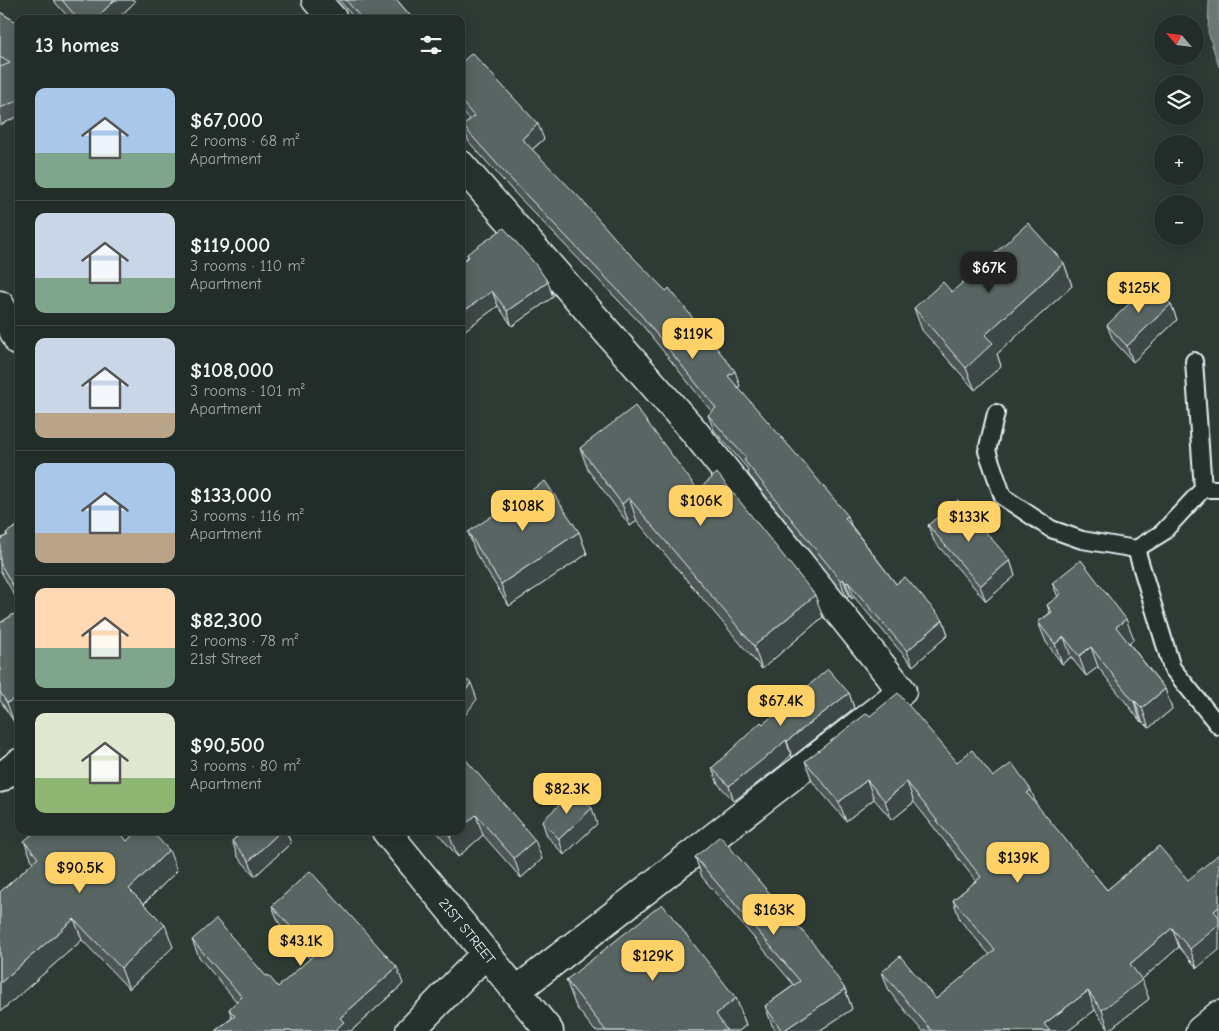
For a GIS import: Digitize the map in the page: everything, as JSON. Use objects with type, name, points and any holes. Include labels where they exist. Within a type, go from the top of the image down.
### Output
[{"type":"street","points":[[316,0],[329,15]]},
{"type":"street","points":[[465,170],[693,430],[902,691],[516,991]]},
{"type":"street","points":[[0,305],[15,334]]},
{"type":"street","points":[[0,778],[15,765]]},
{"type":"street","name":"21ST STREET","points":[[389,835],[549,1031]]},
{"type":"street","points":[[410,1031],[486,953]]},
{"type":"street","points":[[1200,1031],[1219,1015]]},
{"type":"lane","points":[[996,413],[988,451],[1003,497],[1051,529],[1082,540],[1136,549],[1162,532],[1202,489],[1194,361]]},
{"type":"lane","points":[[1202,489],[1219,490]]},
{"type":"lane","points":[[1136,549],[1172,668],[1219,726]]},
{"type":"shaded area","points":[[1209,0],[1219,0],[1219,67],[1208,32]]},
{"type":"building","points":[[62,0],[115,0],[99,15],[75,15]]},
{"type":"building","points":[[346,0],[397,0],[410,15],[359,15]]},
{"type":"building","points":[[0,12],[15,21],[15,102],[0,108],[0,67],[10,63],[0,57]]},
{"type":"building","points":[[472,53],[538,124],[522,139],[666,291],[669,288],[735,371],[728,376],[848,516],[845,518],[896,584],[905,577],[943,620],[907,651],[848,582],[846,583],[843,579],[841,581],[744,460],[746,458],[708,415],[716,408],[637,310],[506,174],[465,128],[465,124],[474,116],[465,106],[465,59]]},
{"type":"building","points":[[1028,223],[1064,263],[985,335],[993,343],[966,368],[914,308],[943,282],[952,292]]},
{"type":"building","points":[[504,228],[548,282],[507,311],[492,291],[465,310],[465,260],[469,257],[467,254]]},
{"type":"building","points":[[1151,283],[1171,304],[1127,346],[1107,325]]},
{"type":"building","points":[[635,406],[698,490],[717,473],[815,595],[754,646],[629,498],[622,504],[580,448]]},
{"type":"building","points":[[545,481],[579,532],[501,584],[468,532]]},
{"type":"building","points":[[958,500],[1010,560],[980,586],[928,525]]},
{"type":"building","points":[[15,527],[15,590],[0,563],[0,539],[8,535],[6,533]]},
{"type":"building","points":[[1081,560],[1126,619],[1116,627],[1165,689],[1142,708],[1134,702],[1091,647],[1079,656],[1064,637],[1055,644],[1038,622],[1052,612],[1047,605],[1061,594],[1052,583]]},
{"type":"building","points":[[15,614],[15,698],[7,703],[0,692],[0,623]]},
{"type":"building","points":[[828,669],[849,693],[729,786],[712,768],[761,722],[763,724]]},
{"type":"building","points":[[465,679],[471,683],[465,691]]},
{"type":"building","points":[[898,693],[957,762],[972,750],[993,777],[1012,763],[1031,790],[1027,793],[1107,890],[1159,846],[1188,880],[1219,854],[1219,907],[1214,911],[1219,917],[1219,925],[1190,949],[1172,928],[1130,964],[1142,980],[1102,1010],[1088,991],[1044,1024],[1050,1031],[932,1031],[882,972],[900,956],[936,999],[995,950],[953,900],[981,877],[907,782],[885,801],[867,780],[839,802],[805,761],[867,713],[870,716]]},
{"type":"building","points":[[465,759],[535,840],[514,858],[476,815],[465,825]]},
{"type":"building","points":[[575,790],[592,808],[559,839],[542,821]]},
{"type":"building","points":[[31,835],[122,835],[127,841],[133,835],[155,835],[169,850],[129,889],[165,925],[121,968],[74,919],[0,983],[0,892],[38,858],[24,841]]},
{"type":"building","points":[[239,835],[277,835],[249,861],[232,841]]},
{"type":"building","points":[[720,836],[817,948],[845,989],[783,1031],[765,1006],[800,981],[695,857]]},
{"type":"building","points":[[310,871],[397,967],[340,1018],[344,1022],[334,1031],[215,1031],[235,1016],[229,1009],[242,997],[192,940],[216,919],[278,987],[315,954],[272,906]]},
{"type":"building","points":[[662,904],[736,998],[716,1014],[727,1031],[606,1031],[566,980]]}]
